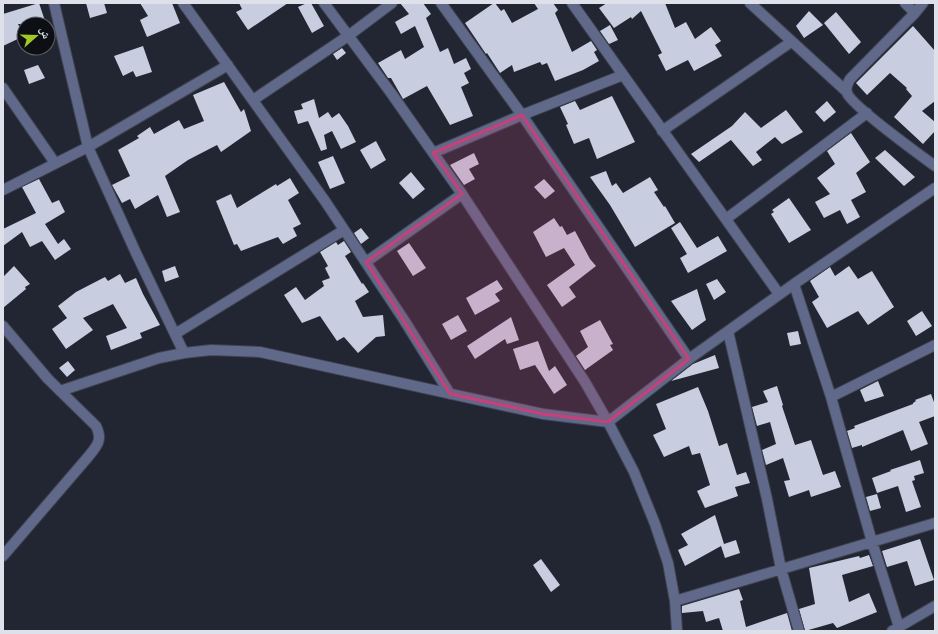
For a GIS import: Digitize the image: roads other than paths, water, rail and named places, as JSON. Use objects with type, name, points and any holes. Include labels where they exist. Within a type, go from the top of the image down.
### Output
[{"type":"street","points":[[54,3],[88,147],[136,253],[184,353]]},
{"type":"street","points":[[183,3],[366,262],[450,394]]},
{"type":"street","points":[[324,3],[391,93],[462,194],[585,382],[608,422],[634,472],[655,524],[668,564],[675,601],[677,631]]},
{"type":"street","points":[[253,100],[348,36],[392,3]]},
{"type":"street","points":[[441,3],[522,115],[689,360]]},
{"type":"street","points":[[572,3],[779,294]]},
{"type":"street","points":[[750,3],[847,92],[852,100],[935,166]]},
{"type":"street","points":[[905,3],[915,13]]},
{"type":"street","points":[[847,92],[847,85],[850,79],[923,3]]},
{"type":"street","points":[[662,131],[792,42]]},
{"type":"street","points":[[3,190],[88,147],[228,65]]},
{"type":"street","points":[[433,153],[522,115],[623,75]]},
{"type":"street","points":[[3,88],[55,163]]},
{"type":"street","points":[[726,219],[867,113]]},
{"type":"street","points":[[60,390],[159,358],[184,353],[211,350],[260,352],[543,414],[608,422],[779,294],[935,188]]},
{"type":"street","points":[[366,262],[462,194]]},
{"type":"street","points":[[175,334],[344,230]]},
{"type":"street","points":[[794,284],[831,397],[896,629],[935,606]]},
{"type":"street","points":[[3,326],[48,379],[96,426],[99,433],[99,442],[83,463],[3,556]]},
{"type":"street","points":[[728,331],[767,498],[781,569],[799,631]]},
{"type":"street","points":[[831,397],[935,346]]},
{"type":"street","points":[[675,601],[935,524]]}]
